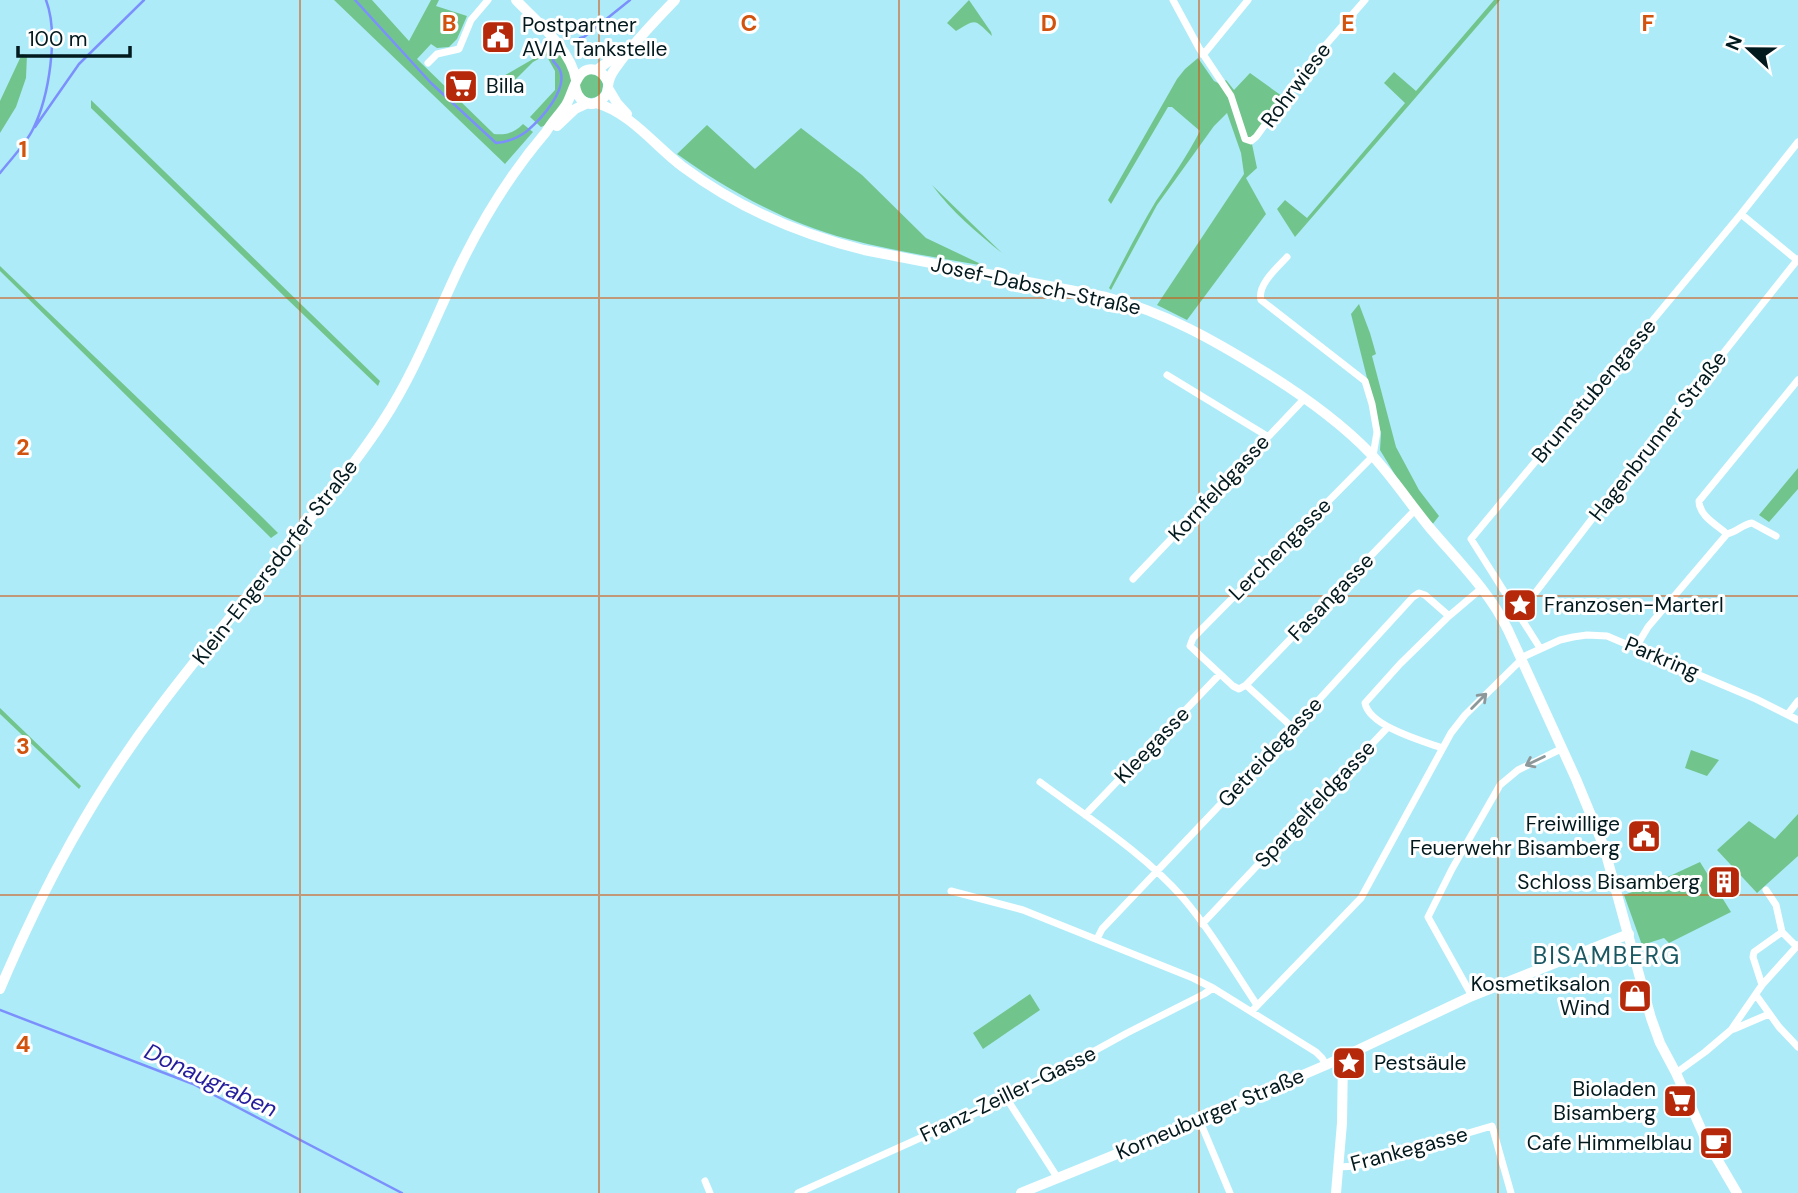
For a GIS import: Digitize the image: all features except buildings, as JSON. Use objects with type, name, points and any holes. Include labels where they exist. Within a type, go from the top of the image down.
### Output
[{"type":"main road","points":[[516,0],[559,45],[603,74],[608,85]]},
{"type":"main road","points":[[559,45],[572,66],[578,96],[592,103],[604,98],[617,65],[675,0]]},
{"type":"main road","points":[[575,83],[582,72],[594,70],[613,59],[641,36]]},
{"type":"main road","name":"Klein-Engersdorfer Straße","points":[[0,989],[46,886],[102,789],[163,703],[374,436],[407,380],[487,215],[513,172],[547,132],[567,103],[575,83]]},
{"type":"main road","name":"Josef-Dabsch-Straße","points":[[608,85],[617,103],[643,132]]},
{"type":"main road","name":"Josef-Dabsch-Straße","points":[[592,103],[614,110],[674,160],[712,187],[791,228],[864,250],[1093,294],[1136,305],[1220,344],[1305,398],[1345,429],[1373,456],[1482,588],[1502,618],[1604,847],[1655,1030],[1706,1140],[1737,1193]]},
{"type":"main road","name":"Klein-Engersdorfer Straße","points":[[547,132],[575,109],[592,103]]},
{"type":"street","points":[[428,64],[437,54],[459,49],[471,20],[488,0]]},
{"type":"street","points":[[1173,0],[1203,55],[1248,0]]},
{"type":"street","name":"Rohrwiese","points":[[1203,55],[1231,96],[1245,139],[1251,141],[1309,64],[1365,0]]},
{"type":"street","name":"Brunnstubengasse","points":[[1540,648],[1471,539],[1798,142]]},
{"type":"street","points":[[1741,214],[1798,260]]},
{"type":"street","points":[[1287,257],[1262,287],[1259,294],[1261,300],[1365,382],[1377,432],[1373,456]]},
{"type":"street","name":"Hagenbrunner Straße","points":[[1519,614],[1798,260]]},
{"type":"street","points":[[1167,375],[1268,436]]},
{"type":"street","points":[[1727,534],[1702,512],[1699,501],[1798,380]]},
{"type":"street","name":"Kornfeldgasse","points":[[1133,579],[1305,398]]},
{"type":"street","name":"Lerchengasse","points":[[1220,674],[1191,648],[1189,643],[1192,638],[1373,456]]},
{"type":"street","name":"Fasangasse","points":[[1246,685],[1415,510]]},
{"type":"street","points":[[1636,648],[1648,627],[1727,534],[1752,523],[1776,536]]},
{"type":"street","points":[[1387,728],[1367,709],[1365,703],[1400,664],[1482,588]]},
{"type":"street","name":"Getreidegasse","points":[[1097,939],[1102,929],[1416,595],[1425,595],[1449,616]]},
{"type":"street","name":"Parkring","points":[[1255,1008],[1361,898],[1456,725],[1522,659],[1540,648],[1566,638],[1606,636],[1744,694],[1798,720]]},
{"type":"street","points":[[1220,674],[1237,688],[1246,685],[1293,728]]},
{"type":"street","name":"Kleegasse","points":[[1085,815],[1220,674]]},
{"type":"street","points":[[1788,715],[1798,701]]},
{"type":"street","name":"Spargelfeldgasse","points":[[1202,924],[1387,728],[1442,748]]},
{"type":"street","points":[[1472,996],[1428,917],[1492,797],[1509,776],[1561,748]]},
{"type":"street","points":[[1040,782],[1157,872],[1185,901],[1255,1008]]},
{"type":"street","points":[[1731,1030],[1762,985],[1797,946],[1782,932],[1776,905],[1766,890]]},
{"type":"street","points":[[951,891],[1023,910],[1213,988],[1255,1008],[1319,1054],[1326,1065]]},
{"type":"street","points":[[1762,985],[1753,954],[1782,932]]},
{"type":"street","name":"Korneuburger Straße","points":[[1021,1193],[1326,1065],[1472,996],[1629,934]]},
{"type":"street","name":"Franz-Zeiller-Gasse","points":[[798,1193],[1007,1099],[1213,988]]},
{"type":"street","points":[[1756,995],[1784,1034],[1798,1047]]},
{"type":"street","points":[[1676,1073],[1731,1030],[1769,1014]]},
{"type":"street","points":[[1336,1193],[1342,1123],[1343,1057]]},
{"type":"street","points":[[1007,1099],[1058,1177]]},
{"type":"street","points":[[1199,1119],[1230,1193]]},
{"type":"street","name":"Frankegasse","points":[[1339,1167],[1356,1166],[1492,1126],[1511,1193]]},
{"type":"street","points":[[705,1181],[710,1193]]},
{"type":"green space","points":[[334,0],[372,0],[409,41],[431,0],[439,0],[436,6],[467,16],[457,39],[449,47],[437,48],[431,44],[417,59],[494,134],[510,133],[523,124],[533,132],[505,164]]},
{"type":"green space","points":[[969,0],[992,36],[975,22],[956,31],[947,23]]},
{"type":"green space","points":[[1494,0],[1500,0],[1295,237],[1277,209],[1285,200],[1307,218],[1405,103],[1384,83],[1394,72],[1416,91]]},
{"type":"green space","points":[[552,48],[569,67],[570,86],[546,125],[541,127],[530,117],[555,90],[555,71],[546,55],[533,62],[505,90],[495,81]]},
{"type":"green space","points":[[22,54],[27,55],[26,78],[16,107],[0,133],[0,101]]},
{"type":"green space","points":[[1198,58],[1214,81],[1220,84],[1226,80],[1234,90],[1250,73],[1282,96],[1252,144],[1257,168],[1246,178],[1266,214],[1187,320],[1157,305],[1244,174],[1241,153],[1227,113],[1214,126],[1157,205],[1111,290],[1109,288],[1144,222],[1200,131],[1172,107],[1168,107],[1111,204],[1108,200],[1177,79]]},
{"type":"green space","points":[[591,74],[600,77],[603,86],[600,95],[591,98],[582,95],[579,86],[582,77]]},
{"type":"green space","points":[[91,100],[380,381],[378,386],[91,108]]},
{"type":"green space","points":[[707,125],[755,169],[801,128],[862,175],[926,238],[985,266],[848,239],[780,215],[717,181],[677,154]]},
{"type":"green space","points":[[932,185],[1002,253],[956,213]]},
{"type":"green space","points":[[0,266],[278,533],[271,538],[0,271]]},
{"type":"green space","points":[[1359,304],[1376,354],[1372,356],[1396,447],[1419,490],[1439,516],[1432,525],[1380,450],[1381,434],[1351,314]]},
{"type":"green space","points":[[1798,468],[1798,489],[1769,522],[1759,515]]},
{"type":"green space","points":[[0,708],[81,786],[79,789],[0,714]]},
{"type":"green space","points":[[1691,750],[1719,760],[1707,776],[1685,768]]},
{"type":"green space","points":[[1798,814],[1798,856],[1757,893],[1717,850],[1749,821],[1775,839]]},
{"type":"green space","points":[[1700,862],[1731,912],[1669,943],[1664,938],[1642,945],[1624,895]]},
{"type":"green space","points":[[1030,994],[1040,1010],[983,1049],[973,1033]]},
{"type":"waterway","name":"Donaugraben","points":[[0,173],[30,135],[44,100],[52,47],[50,14],[46,0]]},
{"type":"waterway","points":[[35,127],[79,64],[144,0]]},
{"type":"waterway","points":[[355,0],[431,83],[496,143],[524,133],[552,104],[561,78],[560,70],[553,61],[555,53]]},
{"type":"waterway","points":[[580,38],[630,0]]},
{"type":"waterway","name":"Donaugraben","points":[[0,1010],[193,1084],[402,1193]]},
{"type":"place","name":"Postpartner AVIA Tankstelle","points":[[498,37]]},
{"type":"place","name":"Billa","points":[[461,86]]},
{"type":"place","name":"Franzosen-Marterl","points":[[1520,605]]},
{"type":"place","name":"Freiwillige Feuerwehr Bisamberg","points":[[1644,836]]},
{"type":"place","name":"Schloss Bisamberg","points":[[1724,882]]},
{"type":"place","name":"Kosmetiksalon Wind","points":[[1635,996]]},
{"type":"place","name":"Pestsäule","points":[[1349,1063]]},
{"type":"place","name":"Bioladen Bisamberg","points":[[1680,1101]]},
{"type":"place","name":"Cafe Himmelblau","points":[[1716,1143]]},
{"type":"district","name":"BISAMBERG","points":[[1607,955]]}]
